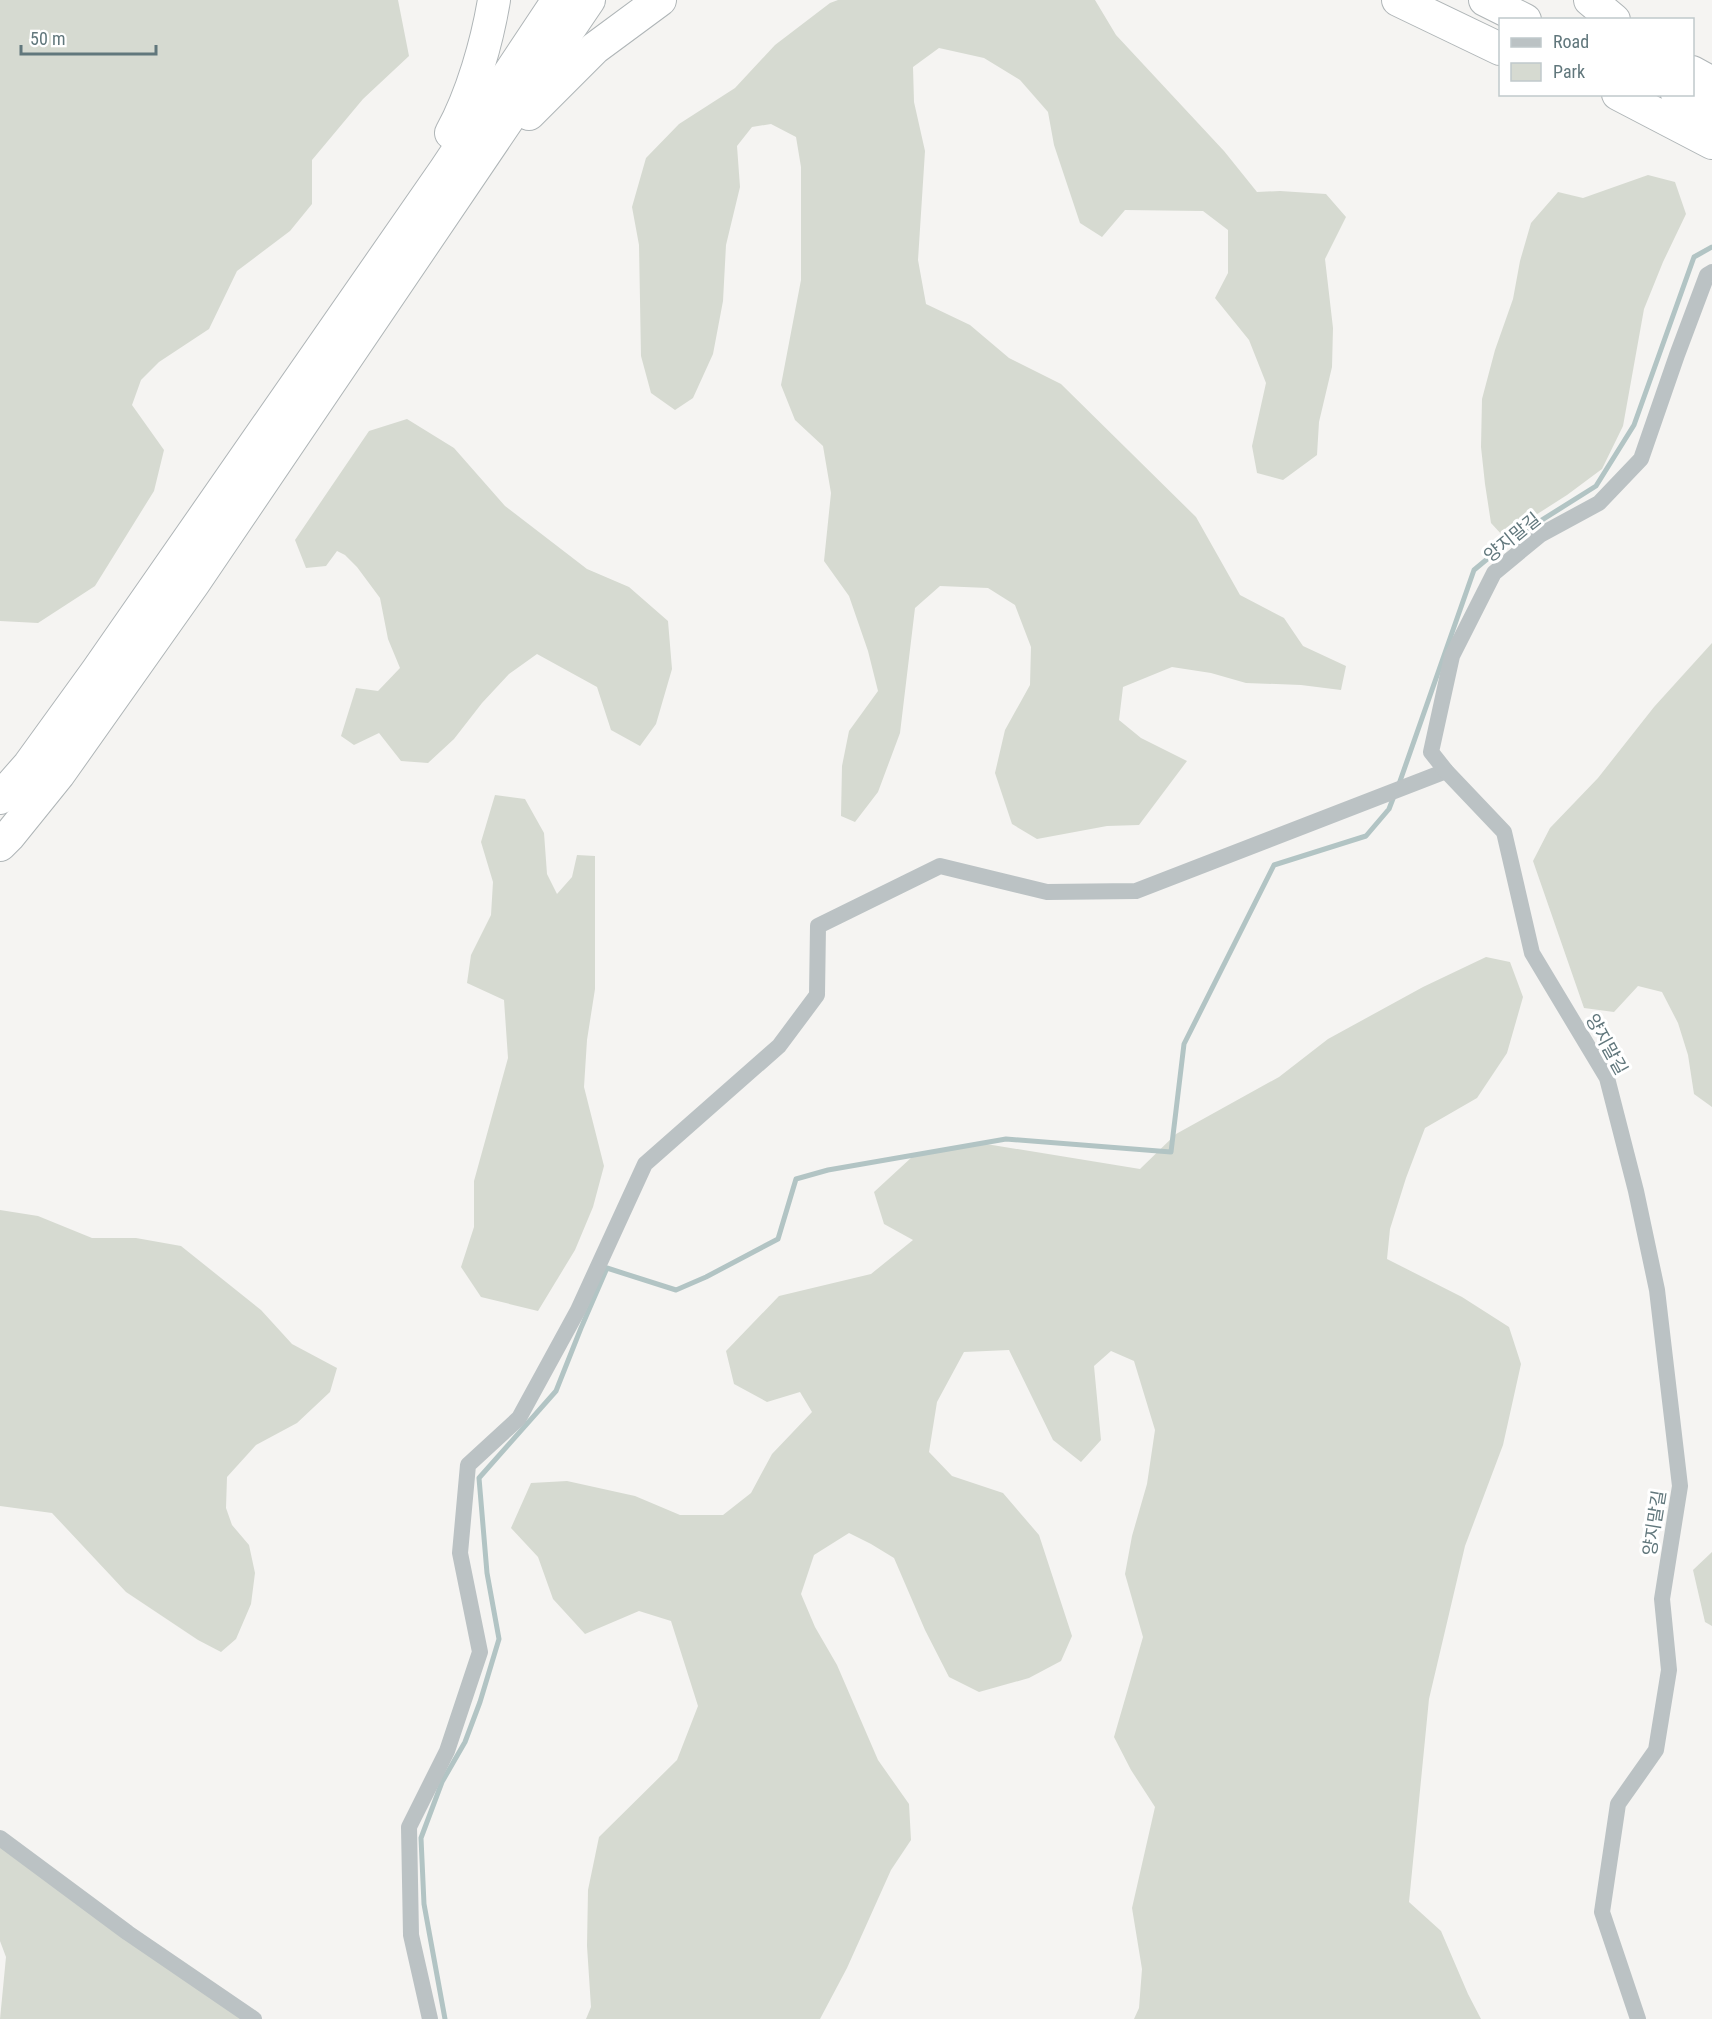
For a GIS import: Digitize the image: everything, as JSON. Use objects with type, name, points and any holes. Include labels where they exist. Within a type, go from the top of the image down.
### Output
[{"type":"highway","points":[[384,280],[464,110],[494,0]]},
{"type":"highway","points":[[0,845],[59,774],[194,583],[558,0]]},
{"type":"highway","points":[[0,798],[29,765],[589,0]]},
{"type":"highway","points":[[384,280],[532,110],[595,48],[660,0]]},
{"type":"highway","points":[[1398,0],[1499,49]]},
{"type":"highway","points":[[1427,0],[1499,36]]},
{"type":"highway","points":[[1485,0],[1521,18]]},
{"type":"highway","points":[[1590,0],[1612,18]]},
{"type":"highway","points":[[1694,73],[1712,82]]},
{"type":"highway","points":[[1608,96],[1672,108],[1712,112]]},
{"type":"highway","points":[[1672,108],[1712,143]]},
{"type":"street","name":"양지말길","points":[[1638,2019],[1602,1911],[1618,1804],[1656,1750],[1669,1670],[1662,1599],[1680,1486],[1657,1290],[1636,1191],[1607,1078],[1532,953],[1504,832],[1431,752],[1452,656],[1494,573],[1539,535],[1599,502],[1641,459],[1707,275],[1712,272]]},
{"type":"street","points":[[430,2019],[411,1935],[409,1827],[447,1751],[480,1652],[460,1553],[468,1465],[519,1418],[578,1310],[645,1164],[779,1046],[817,995],[819,926],[940,866],[1047,892],[1136,891],[1446,771]]},
{"type":"street","points":[[0,1838],[128,1933],[254,2019]]},
{"type":"green space","points":[[0,0],[398,0],[409,56],[363,99],[312,160],[312,204],[290,231],[237,271],[209,329],[159,362],[141,380],[132,405],[164,450],[154,491],[95,586],[38,623],[0,621]]},
{"type":"green space","points":[[838,0],[1095,0],[1116,35],[1224,151],[1257,192],[1326,194],[1346,217],[1325,259],[1333,328],[1332,367],[1319,422],[1317,455],[1283,480],[1257,473],[1252,446],[1266,383],[1249,340],[1215,298],[1228,273],[1228,230],[1203,211],[1125,210],[1102,237],[1080,223],[1054,145],[1048,112],[1020,80],[984,58],[939,48],[913,67],[914,102],[925,151],[918,260],[926,304],[970,325],[1009,358],[1061,384],[1196,517],[1240,595],[1284,618],[1303,646],[1346,666],[1341,690],[1301,685],[1246,683],[1211,673],[1172,667],[1123,687],[1119,720],[1141,738],[1187,761],[1139,825],[1107,826],[1037,839],[1012,824],[995,773],[1005,730],[1030,685],[1031,647],[1015,605],[988,588],[940,586],[915,608],[900,733],[878,792],[855,822],[841,816],[842,766],[849,731],[878,691],[868,651],[849,596],[824,561],[831,493],[823,446],[795,420],[781,385],[801,280],[801,167],[796,137],[771,124],[752,127],[737,146],[740,187],[726,245],[723,301],[713,354],[693,398],[675,410],[651,393],[641,356],[639,245],[632,207],[646,158],[679,124],[735,88],[775,45],[830,3]]},
{"type":"green space","points":[[1648,175],[1675,182],[1686,214],[1644,309],[1623,426],[1602,469],[1567,495],[1503,536],[1491,523],[1485,484],[1481,447],[1482,399],[1495,350],[1513,299],[1520,261],[1531,223],[1558,192],[1583,198]]},
{"type":"green space","points":[[407,419],[454,448],[505,506],[587,569],[629,587],[668,621],[672,669],[656,724],[640,746],[611,730],[597,687],[537,654],[509,674],[482,703],[454,739],[428,763],[401,761],[379,733],[354,745],[341,736],[356,688],[378,691],[400,668],[388,639],[380,598],[357,567],[345,555],[337,551],[326,566],[306,568],[295,540],[369,431]]},
{"type":"green space","points":[[1712,643],[1712,1107],[1694,1094],[1688,1055],[1678,1023],[1662,992],[1638,986],[1614,1012],[1584,1008],[1533,861],[1550,828],[1598,778],[1654,707]]},
{"type":"green space","points":[[495,795],[525,799],[544,833],[547,874],[557,894],[572,877],[577,855],[595,856],[595,989],[587,1040],[584,1087],[604,1166],[593,1207],[575,1250],[538,1311],[481,1297],[461,1267],[474,1227],[474,1181],[508,1058],[504,1000],[467,983],[471,955],[491,915],[493,882],[481,842]]},
{"type":"green space","points":[[1486,957],[1510,962],[1523,997],[1507,1053],[1477,1098],[1425,1128],[1390,1229],[1387,1259],[1462,1297],[1509,1327],[1521,1364],[1503,1445],[1465,1546],[1429,1699],[1409,1902],[1441,1931],[1481,2019],[1134,2019],[1139,2008],[1142,1969],[1132,1908],[1155,1807],[1131,1770],[1114,1737],[1143,1637],[1125,1574],[1132,1536],[1147,1484],[1155,1430],[1134,1361],[1111,1351],[1094,1366],[1101,1440],[1081,1462],[1053,1440],[1009,1350],[964,1352],[937,1402],[929,1452],[952,1476],[1003,1493],[1039,1535],[1072,1636],[1061,1661],[1029,1678],[979,1692],[949,1677],[925,1630],[894,1558],[849,1533],[814,1555],[801,1594],[815,1627],[837,1665],[878,1760],[909,1804],[911,1840],[891,1870],[847,1968],[820,2019],[586,2019],[591,2007],[587,1946],[588,1890],[599,1837],[677,1760],[698,1706],[671,1621],[639,1611],[585,1634],[553,1599],[538,1557],[511,1528],[531,1483],[567,1481],[635,1496],[680,1515],[723,1515],[751,1493],[772,1454],[812,1412],[800,1392],[767,1402],[734,1384],[726,1351],[779,1296],[871,1274],[913,1240],[884,1224],[874,1192],[912,1157],[980,1143],[1140,1169],[1176,1134],[1279,1077],[1328,1039],[1423,987]]},
{"type":"green space","points":[[0,1210],[38,1216],[92,1238],[136,1238],[181,1246],[261,1310],[292,1344],[337,1368],[330,1392],[297,1423],[256,1445],[227,1477],[226,1508],[232,1525],[249,1545],[255,1573],[251,1604],[236,1639],[221,1652],[198,1640],[126,1592],[52,1513],[0,1506]]},
{"type":"green space","points":[[1712,1552],[1712,1626],[1705,1622],[1693,1570]]},
{"type":"green space","points":[[0,1836],[247,2019],[0,2019],[6,1957],[0,1941]]},
{"type":"waterway","points":[[1399,784],[1474,570],[1510,540],[1596,486],[1634,425],[1694,257],[1712,247]]},
{"type":"waterway","points":[[445,2019],[424,1904],[421,1838],[442,1782],[465,1742],[499,1639],[487,1573],[479,1478],[556,1391],[607,1268],[676,1290],[706,1277],[778,1239],[796,1179],[828,1170],[1006,1139],[1171,1152],[1184,1044],[1274,865],[1366,836],[1389,809],[1394,796]]}]
